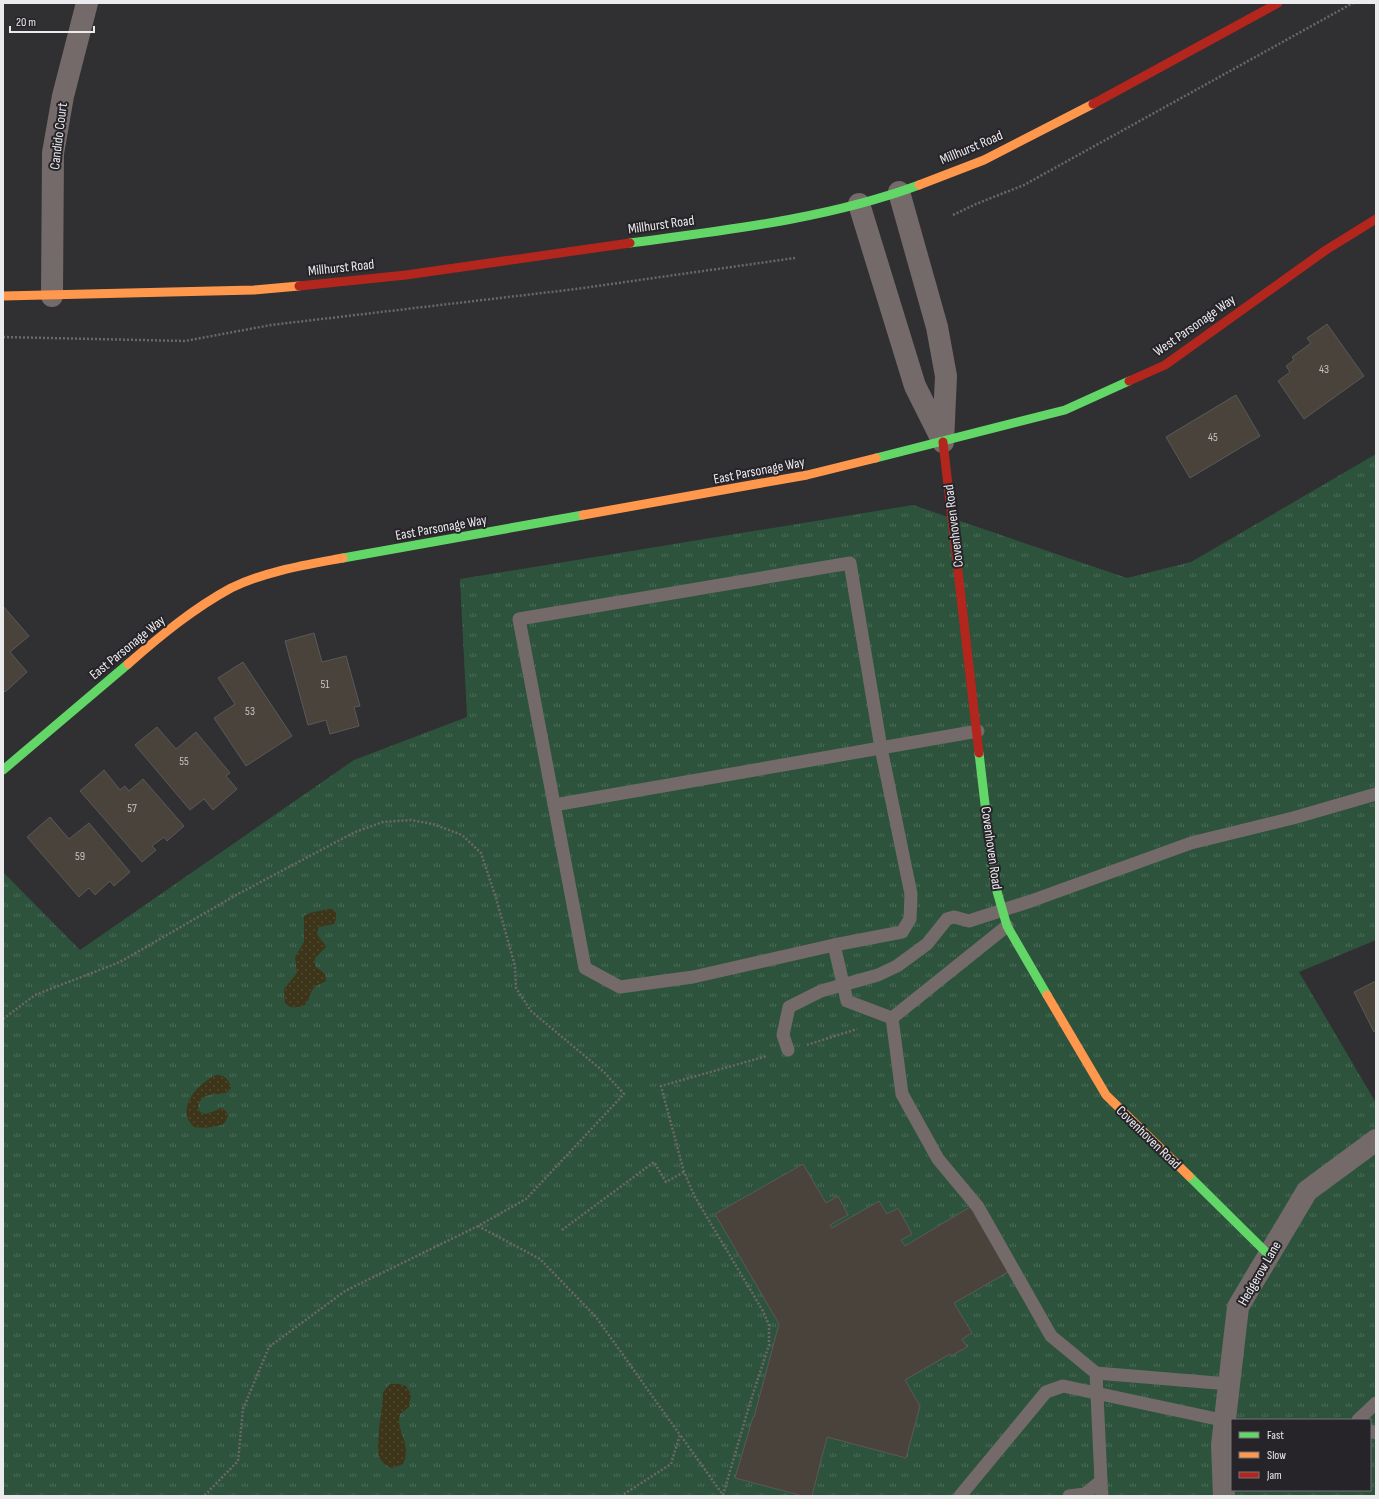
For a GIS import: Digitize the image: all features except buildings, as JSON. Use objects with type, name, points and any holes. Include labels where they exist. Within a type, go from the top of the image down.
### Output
[{"type":"street","name":"Candido Court","points":[[52,296],[53,152],[63,96],[87,3]]},
{"type":"street","name":"Millhurst Road","points":[[3,296],[254,290],[406,274],[690,234],[792,218],[859,204],[899,192],[984,160],[1127,87],[1278,3]]},
{"type":"street","name":"Covenhoven Road","points":[[899,192],[937,327],[946,376],[943,442],[978,731],[994,881],[1007,926],[1106,1095],[1269,1255]]},
{"type":"street","name":"Covenhoven Road","points":[[859,204],[915,386],[943,442]]},
{"type":"street","name":"West Parsonage Way","points":[[943,442],[1065,410],[1165,365],[1326,250],[1376,219]]},
{"type":"street","name":"East Parsonage Way","points":[[3,770],[127,664],[190,614],[232,588],[287,568],[714,493],[807,475],[943,442]]},
{"type":"street","name":"Hedgerow Lane","points":[[1224,1496],[1222,1446],[1229,1421],[1229,1384],[1238,1307],[1307,1191],[1376,1140]]},
{"type":"lane","points":[[850,563],[880,748],[911,894],[910,919],[902,932],[834,945],[693,977],[620,987],[585,968],[519,619],[850,563]]},
{"type":"lane","points":[[554,805],[978,731]]},
{"type":"lane","points":[[788,1050],[784,1035],[789,1007],[821,991],[878,975],[897,966],[927,944],[948,919],[954,917],[969,920],[1002,910],[1191,843],[1293,818],[1376,794]]},
{"type":"lane","points":[[892,1018],[1007,926]]},
{"type":"lane","points":[[834,945],[847,1001],[892,1018]]},
{"type":"lane","points":[[892,1018],[902,1094],[938,1159],[978,1206],[1052,1336],[1096,1373],[1229,1384]]},
{"type":"lane","points":[[1096,1373],[1102,1496]]},
{"type":"lane","points":[[960,1496],[1046,1392],[1063,1386],[1229,1421]]},
{"type":"lane","points":[[1359,1419],[1376,1403]]},
{"type":"lane","points":[[1069,1496],[1085,1494],[1101,1481]]},
{"type":"path","points":[[953,215],[1024,185],[1353,3]]},
{"type":"path","points":[[3,337],[185,341],[271,325],[576,289],[795,258]]},
{"type":"path","points":[[3,1019],[35,995],[120,962],[238,894],[355,832],[383,822],[411,820],[433,824],[462,835],[481,853],[496,898],[515,966],[516,988],[532,1010],[604,1072],[624,1094],[526,1199],[478,1226],[345,1291],[269,1347],[243,1409],[238,1461],[204,1496]]},
{"type":"path","points":[[723,1496],[750,1402],[769,1345],[769,1325],[763,1311],[695,1197],[684,1172],[661,1086],[788,1050],[892,1018]]},
{"type":"path","points":[[562,1230],[654,1162],[666,1182],[684,1172]]},
{"type":"path","points":[[478,1226],[540,1259],[596,1317],[723,1496]]},
{"type":"path","points":[[621,1496],[671,1464],[680,1435]]},
{"type":"green space","points":[[1376,454],[1376,940],[1299,972],[1376,1103],[1376,1496],[3,1496],[3,872],[80,950],[354,760],[467,717],[460,579],[913,505],[1127,578],[1191,562]]},
{"type":"sand","points":[[332,909],[336,913],[336,919],[334,924],[319,927],[317,933],[326,947],[315,958],[315,966],[325,974],[326,981],[315,987],[306,1004],[298,1007],[290,1007],[285,1003],[284,989],[297,973],[295,957],[304,942],[304,916]]},
{"type":"sand","points":[[216,1075],[226,1078],[231,1088],[226,1093],[205,1096],[202,1098],[198,1106],[200,1112],[206,1114],[222,1108],[227,1112],[228,1116],[224,1124],[201,1128],[194,1127],[189,1120],[187,1112],[188,1104],[196,1090]]},
{"type":"sand","points":[[390,1384],[406,1386],[411,1394],[409,1407],[400,1414],[399,1420],[405,1444],[406,1457],[403,1464],[392,1468],[382,1461],[378,1452],[383,1392]]},
{"type":"traffic: fast","points":[[630,243],[739,228],[812,215],[849,207],[919,185]]},
{"type":"traffic: fast","points":[[876,458],[1065,410],[1129,381]]},
{"type":"traffic: fast","points":[[343,558],[583,515]]},
{"type":"traffic: fast","points":[[3,770],[128,664]]},
{"type":"traffic: fast","points":[[979,753],[994,881],[1007,926],[1047,995]]},
{"type":"traffic: fast","points":[[1189,1176],[1269,1255]]},
{"type":"traffic: slow","points":[[919,185],[984,160],[1093,104]]},
{"type":"traffic: slow","points":[[3,296],[254,290],[299,286]]},
{"type":"traffic: slow","points":[[583,515],[807,475],[876,458]]},
{"type":"traffic: slow","points":[[128,664],[178,623],[204,604],[231,588],[272,573],[343,558]]},
{"type":"traffic: slow","points":[[1047,995],[1106,1095],[1189,1176]]},
{"type":"traffic: jam","points":[[1093,104],[1278,3]]},
{"type":"traffic: jam","points":[[1129,381],[1165,365],[1326,250],[1376,219]]},
{"type":"traffic: jam","points":[[299,286],[406,275],[630,243]]},
{"type":"traffic: jam","points":[[943,442],[979,753]]}]
